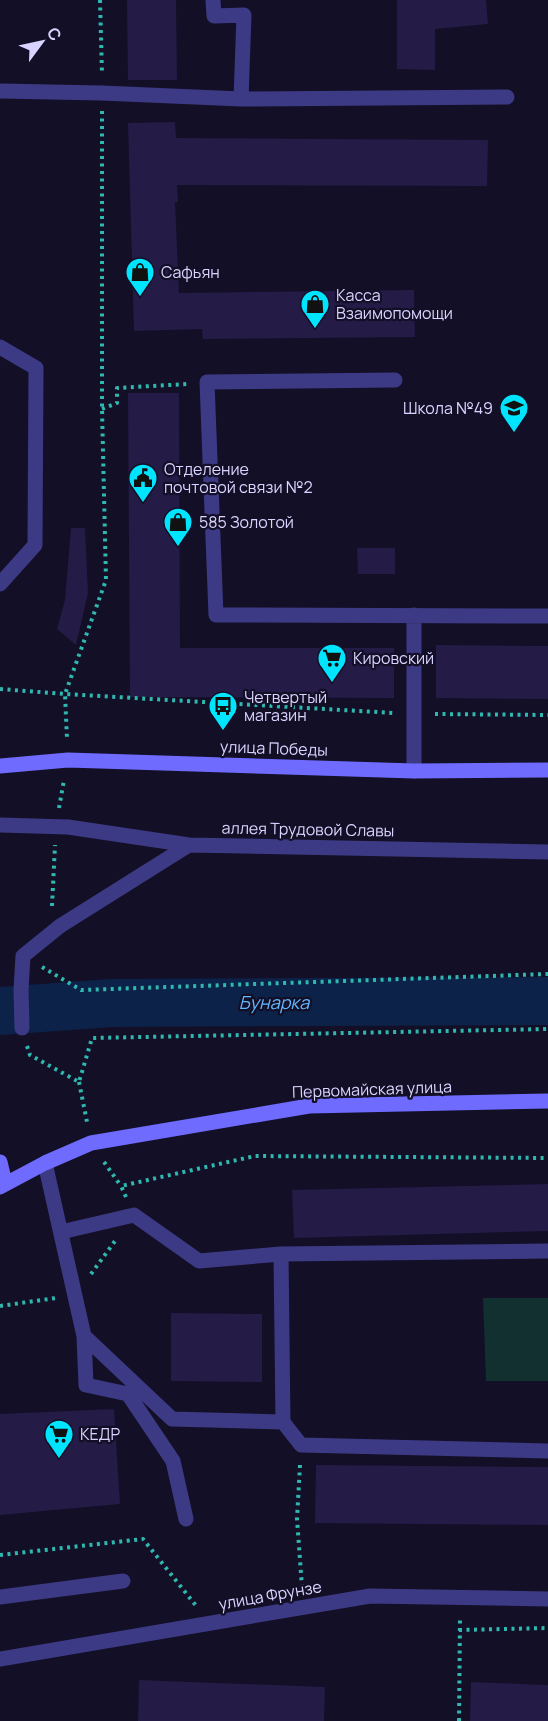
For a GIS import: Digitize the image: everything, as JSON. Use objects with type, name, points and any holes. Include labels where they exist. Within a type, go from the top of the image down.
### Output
[{"type":"main road","name":"улица Победы","points":[[0,766],[68,760],[414,771],[548,770]]},
{"type":"main road","name":"Первомайская улица","points":[[3,1185],[45,1162],[91,1143],[309,1106],[548,1101]]},
{"type":"main road","points":[[0,1162],[3,1185]]},
{"type":"street","points":[[213,0],[214,16],[244,15],[241,99]]},
{"type":"street","points":[[0,91],[241,99],[507,97]]},
{"type":"street","points":[[0,347],[36,368],[36,404],[35,545],[0,584]]},
{"type":"street","points":[[395,380],[207,382],[216,615],[548,616]]},
{"type":"street","points":[[414,615],[414,771]]},
{"type":"street","name":"аллея Трудовой Славы","points":[[0,825],[69,827],[189,845],[548,852]]},
{"type":"street","points":[[22,1028],[23,956],[60,926],[189,845]]},
{"type":"street","points":[[45,1162],[84,1336],[86,1385],[128,1394],[173,1461],[186,1519]]},
{"type":"street","points":[[61,1232],[134,1215],[199,1261],[281,1254],[548,1251]]},
{"type":"street","points":[[281,1254],[283,1422],[301,1445],[548,1450]]},
{"type":"street","points":[[84,1336],[172,1419],[283,1422]]},
{"type":"street","points":[[0,1597],[123,1581]]},
{"type":"street","name":"улица Фрунзе","points":[[0,1659],[370,1596],[548,1599]]},
{"type":"path","points":[[65,694],[106,580],[102,409],[100,0]]},
{"type":"path","points":[[102,409],[117,403],[117,388],[207,382]]},
{"type":"path","points":[[0,689],[414,714],[548,715]]},
{"type":"path","points":[[23,956],[81,990],[548,974]]},
{"type":"path","points":[[22,1028],[30,1055],[79,1082],[92,1038],[548,1029]]},
{"type":"path","points":[[0,1306],[76,1296],[134,1215],[121,1186],[255,1156],[548,1158]]},
{"type":"path","points":[[301,1445],[297,1519],[303,1590]]},
{"type":"path","points":[[0,1555],[143,1539],[200,1610]]},
{"type":"path","points":[[459,1721],[461,1598]]},
{"type":"path","points":[[459,1630],[548,1628]]},
{"type":"green space","points":[[483,1298],[548,1298],[548,1381],[486,1381]]},
{"type":"building","points":[[127,0],[176,0],[177,80],[128,80]]},
{"type":"building","points":[[397,0],[486,0],[488,24],[435,29],[435,70],[397,69]]},
{"type":"building","points":[[175,122],[176,138],[488,140],[487,186],[177,185],[178,202],[175,202],[179,293],[414,290],[415,337],[203,339],[202,329],[134,331],[128,123]]},
{"type":"building","points":[[128,393],[179,393],[180,648],[394,648],[394,698],[130,697]]},
{"type":"building","points":[[71,528],[85,528],[88,593],[76,645],[57,629],[65,600]]},
{"type":"building","points":[[357,548],[395,548],[395,574],[358,574]]},
{"type":"building","points":[[436,645],[548,646],[548,699],[436,698]]},
{"type":"building","points":[[548,1184],[548,1231],[294,1238],[292,1190]]},
{"type":"building","points":[[171,1313],[262,1314],[262,1382],[171,1381]]},
{"type":"building","name":"КЕДР","points":[[114,1409],[120,1504],[0,1515],[0,1414]]},
{"type":"building","points":[[316,1465],[548,1467],[548,1525],[315,1523]]},
{"type":"building","points":[[139,1680],[325,1687],[324,1721],[138,1721]]},
{"type":"building","points":[[471,1682],[548,1685],[548,1721],[470,1721]]},
{"type":"waterway","name":"Бунарка","points":[[0,1011],[111,1003],[548,1001]]},
{"type":"place","name":"Сафьян","points":[[140,298]]},
{"type":"place","name":"Касса Взаимопомощи","points":[[315,330]]},
{"type":"place","name":"Школа №49","points":[[514,434]]},
{"type":"place","name":"Отделение почтовой связи №2","points":[[143,504]]},
{"type":"place","name":"585 Золотой","points":[[178,548]]},
{"type":"place","name":"Кировский","points":[[332,684]]},
{"type":"place","name":"Четвертый магазин","points":[[223,732]]},
{"type":"place","name":"КЕДР","points":[[59,1460]]}]
